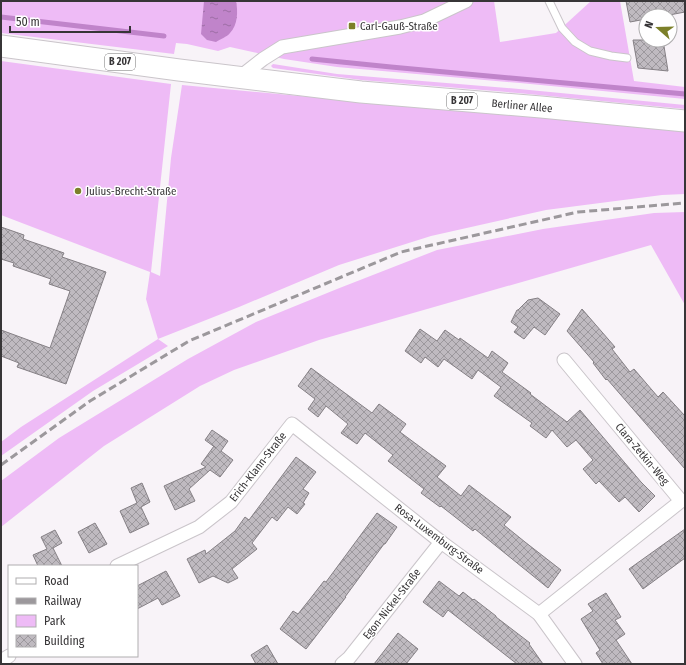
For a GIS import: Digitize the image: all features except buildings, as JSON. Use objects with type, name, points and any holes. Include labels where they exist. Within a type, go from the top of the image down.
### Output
[{"type":"main road","name":"B 207","points":[[1,46],[240,77]]},
{"type":"main road","name":"Berliner Allee","points":[[240,77],[361,92],[685,121]]},
{"type":"street","points":[[240,77],[267,56],[282,47],[400,27],[424,21],[466,1]]},
{"type":"street","name":"Clara-Zetkin-Weg","points":[[539,614],[681,501],[564,360]]},
{"type":"street","name":"Rosa-Luxemburg-Straße","points":[[292,424],[440,542],[539,614],[575,664]]},
{"type":"street","name":"Erich-Klann-Straße","points":[[119,565],[199,527],[231,502],[292,424]]},
{"type":"street","name":"Egon-Nickel-Straße","points":[[342,664],[349,658],[440,542]]},
{"type":"lane","points":[[549,1],[562,28],[575,42],[590,50],[611,56],[627,58]]},
{"type":"green space","points":[[1,1],[494,1],[500,42],[556,33],[591,1],[620,1],[634,81],[685,87],[685,99],[337,67],[284,59],[230,47],[218,51],[176,43],[174,54],[1,33]]},
{"type":"green space","points":[[1,61],[171,84],[151,272],[160,276],[171,158],[182,85],[685,131],[685,194],[662,195],[546,210],[431,236],[339,265],[158,339],[146,299],[150,272],[1,215]]},
{"type":"green space","points":[[273,64],[337,74],[519,89],[685,105],[685,109],[361,80],[273,68],[271,66]]},
{"type":"green space","points":[[685,212],[685,305],[651,245],[319,340],[234,370],[200,386],[104,446],[1,527],[1,481],[59,438],[188,359],[256,322],[437,250],[543,229],[654,213]]},
{"type":"green space","points":[[158,339],[168,346],[93,391],[1,456],[1,442],[21,427]]},
{"type":"water","points":[[204,1],[236,1],[237,13],[235,26],[229,34],[216,42],[207,40],[201,34]]},
{"type":"waterway","points":[[1,17],[164,36]]},
{"type":"waterway","points":[[312,59],[685,94]]},
{"type":"railway","points":[[1,465],[90,401],[189,341],[401,252],[578,212],[685,203]]},
{"type":"place","name":"Carl-Gauß-Straße","points":[[352,26]]},
{"type":"place","name":"Julius-Brecht-Straße","points":[[78,191]]}]
